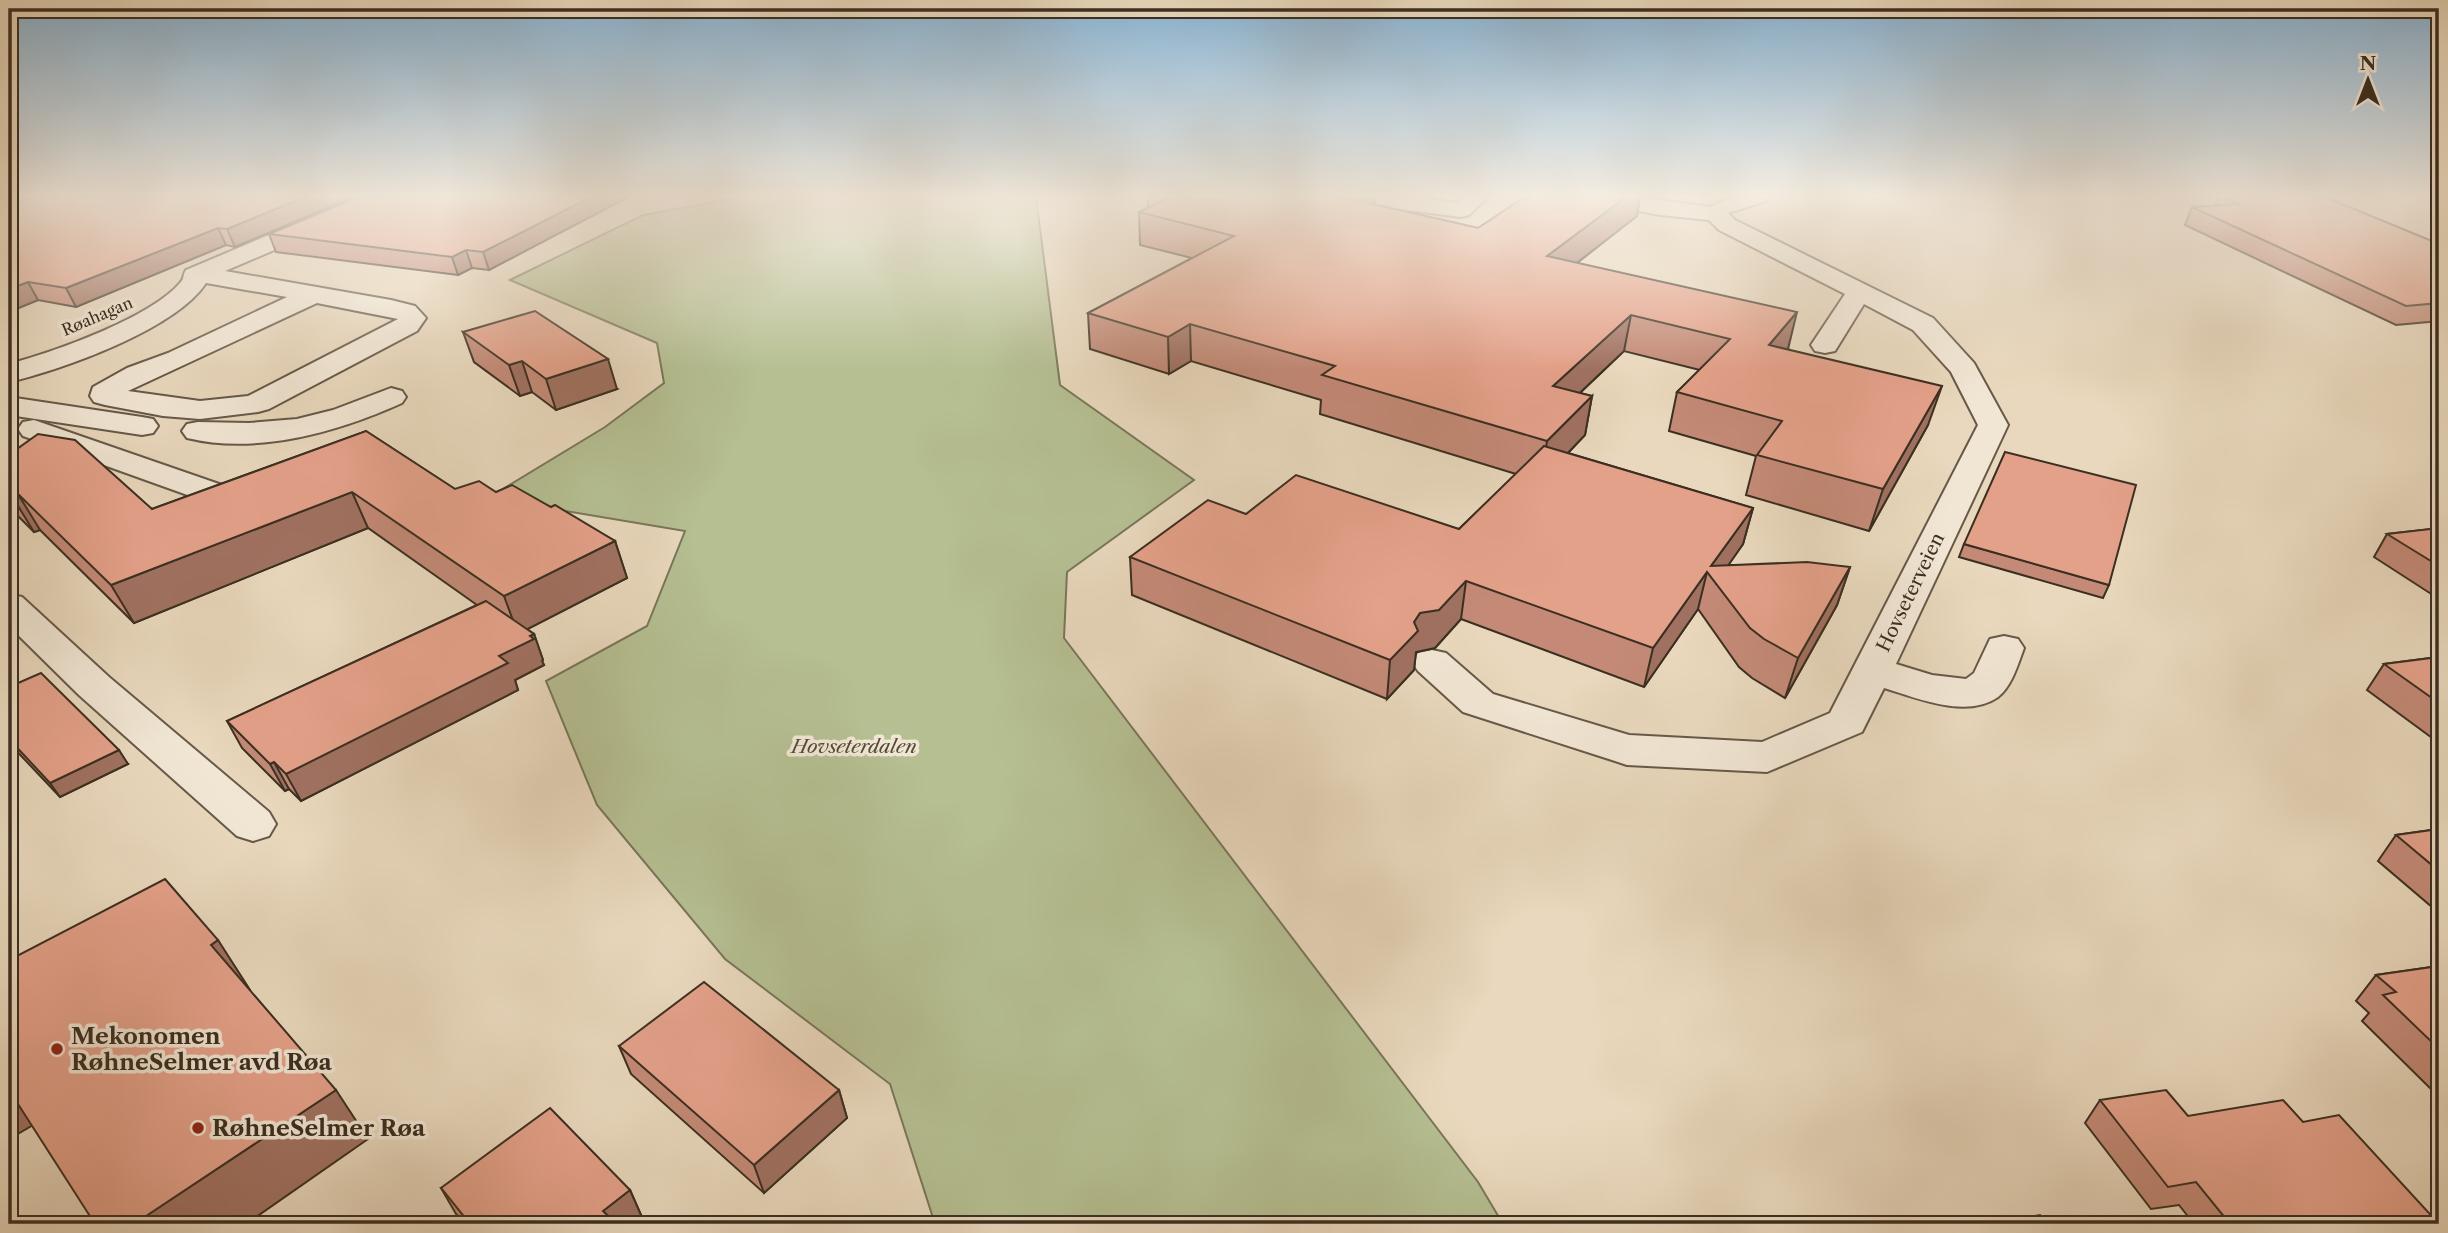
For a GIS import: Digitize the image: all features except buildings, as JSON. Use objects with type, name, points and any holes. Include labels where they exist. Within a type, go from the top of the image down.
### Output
[{"type":"street","name":"Røahagan","points":[[9,354],[244,255]]},
{"type":"street","name":"Hovseterveien","points":[[1432,662],[1478,703],[1627,750],[1767,757],[1847,722],[1993,425],[1964,369],[1923,324],[1785,255]]},
{"type":"street","points":[[9,373],[84,347],[143,320],[190,289],[198,274],[398,310],[413,318],[407,325],[269,397],[241,408],[206,412],[179,410],[105,396],[104,393],[137,374],[178,359],[311,296]]},
{"type":"street","points":[[1825,345],[1859,292]]},
{"type":"street","points":[[9,406],[148,427],[253,433],[319,426],[391,397]]},
{"type":"street","points":[[9,421],[64,438],[233,500]]},
{"type":"street","points":[[40,463],[51,455],[64,438]]},
{"type":"street","points":[[9,605],[94,686],[253,824]]},
{"type":"street","points":[[1872,670],[1940,691],[1966,692],[1982,689],[1993,676],[2004,648]]},
{"type":"green space","name":"Hovseterdalen","points":[[562,255],[1043,255],[1060,385],[1194,480],[1067,572],[1064,638],[1478,1182],[1503,1224],[935,1224],[890,1084],[725,959],[597,805],[546,681],[647,626],[685,531],[488,498],[605,427],[664,383],[657,343],[510,280]]},
{"type":"place","name":"Mekonomen RøhneSelmer avd Røa","points":[[57,1049]]},
{"type":"place","name":"RøhneSelmer Røa","points":[[198,1128]]}]
